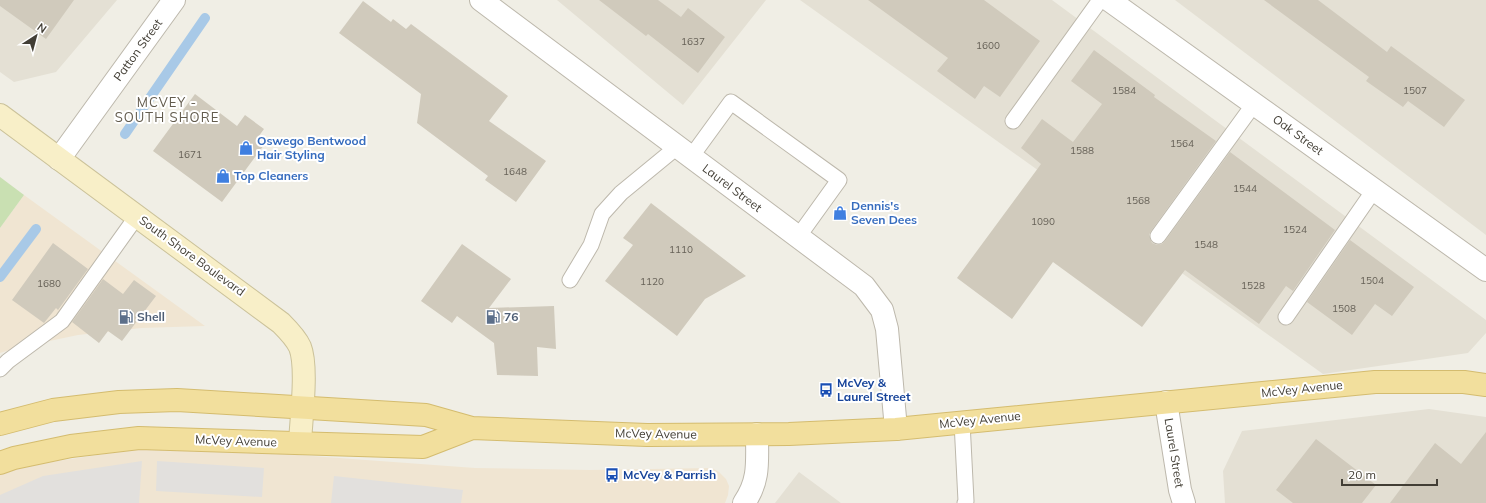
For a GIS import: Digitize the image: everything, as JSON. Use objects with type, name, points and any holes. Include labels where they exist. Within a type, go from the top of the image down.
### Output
[{"type":"main road","name":"South Shore Boulevard","points":[[0,115],[282,323],[293,336],[300,347],[303,356],[304,377],[300,442]]},
{"type":"main road","name":"McVey Avenue","points":[[0,424],[53,410],[119,402],[177,400],[426,415],[472,428],[647,435],[757,434],[896,429],[1375,382],[1464,382],[1486,386]]},
{"type":"main road","name":"McVey Avenue","points":[[0,463],[14,458],[70,446],[139,438],[423,447],[472,428]]},
{"type":"street","name":"Patton Street","points":[[59,159],[174,0]]},
{"type":"street","name":"Laurel Street","points":[[481,0],[864,286],[882,310],[887,329],[896,429]]},
{"type":"street","name":"Oak Street","points":[[1109,0],[1486,270]]},
{"type":"street","name":"Laurel Street","points":[[1166,402],[1180,490],[1184,503]]},
{"type":"street","points":[[744,503],[750,495],[757,475],[757,434]]},
{"type":"lane","points":[[1013,121],[1100,0]]},
{"type":"lane","points":[[570,280],[591,245],[602,214],[621,193],[684,152],[730,102],[839,180],[798,237]]},
{"type":"lane","points":[[1158,236],[1254,104]]},
{"type":"lane","points":[[1286,317],[1374,190]]},
{"type":"lane","points":[[0,369],[8,361],[62,321],[137,216]]},
{"type":"lane","points":[[962,422],[965,503]]},
{"type":"shaded area","points":[[0,0],[117,0],[56,72],[14,82],[0,72]]},
{"type":"shaded area","points":[[557,0],[766,0],[683,105]]},
{"type":"shaded area","points":[[800,0],[1052,0],[1486,320],[1486,333],[1468,353],[1323,374]]},
{"type":"shaded area","points":[[1175,0],[1486,0],[1486,235]]},
{"type":"shaded area","points":[[24,195],[205,326],[141,328],[78,335],[16,348],[0,353],[0,228]]},
{"type":"shaded area","points":[[1429,409],[1486,417],[1486,503],[1225,503],[1223,471],[1242,431]]},
{"type":"shaded area","points":[[145,448],[244,451],[475,468],[590,470],[712,468],[726,479],[729,486],[725,503],[0,503],[0,475],[20,468],[44,463]]},
{"type":"shaded area","points":[[142,461],[139,503],[0,503],[0,495],[43,476]]},
{"type":"shaded area","points":[[157,461],[264,468],[262,497],[156,491]]},
{"type":"shaded area","points":[[799,472],[841,503],[775,503]]},
{"type":"shaded area","points":[[334,476],[463,490],[461,503],[331,503]]},
{"type":"green space","points":[[0,177],[24,195],[0,228]]},
{"type":"building","points":[[0,0],[74,0],[46,39],[0,6]]},
{"type":"building","points":[[599,0],[658,0],[681,17],[688,8],[725,37],[698,73],[648,34],[646,36]]},
{"type":"building","points":[[868,0],[984,0],[1040,41],[1000,97],[984,86],[975,99],[937,71],[948,58]]},
{"type":"building","points":[[1264,0],[1318,0],[1387,52],[1391,46],[1465,100],[1444,127],[1408,101],[1403,107],[1366,81],[1369,77]]},
{"type":"building","points":[[363,1],[391,22],[393,19],[406,29],[411,24],[508,96],[489,121],[546,161],[516,202],[485,180],[488,176],[417,123],[421,94],[339,33]]},
{"type":"building","points":[[1094,50],[1155,95],[1154,97],[1216,141],[1151,231],[1149,235],[1152,243],[1157,245],[1162,244],[1165,241],[1230,152],[1335,230],[1293,291],[1286,286],[1259,324],[1185,270],[1142,327],[1053,262],[1012,319],[957,278],[1041,164],[1021,148],[1042,119],[1073,142],[1102,104],[1071,81]]},
{"type":"building","points":[[195,94],[237,126],[245,115],[264,129],[256,140],[264,145],[222,202],[153,151]]},
{"type":"building","points":[[651,203],[746,276],[705,299],[677,336],[605,281],[633,245],[623,238]]},
{"type":"building","points":[[1350,240],[1414,287],[1392,316],[1375,304],[1352,335],[1307,302]]},
{"type":"building","points":[[53,243],[88,269],[58,310],[56,308],[44,323],[12,300]]},
{"type":"building","points":[[462,244],[511,279],[489,308],[554,306],[556,349],[537,347],[538,376],[497,375],[494,343],[457,316],[452,323],[421,301]]},
{"type":"building","points":[[103,279],[123,294],[134,280],[156,296],[122,341],[108,331],[99,343],[72,322]]},
{"type":"building","points":[[1486,432],[1486,503],[1390,503],[1435,443],[1461,464]]},
{"type":"building","points":[[1316,439],[1376,485],[1362,503],[1293,503],[1276,490]]},
{"type":"waterway","points":[[125,134],[205,18]]},
{"type":"waterway","points":[[0,277],[36,229]]},
{"type":"place","name":"Oswego Bentwood Hair Styling","points":[[246,148]]},
{"type":"place","name":"Top Cleaners","points":[[223,176]]},
{"type":"place","name":"Dennis's Seven Dees","points":[[840,213]]},
{"type":"place","name":"Shell","points":[[126,317]]},
{"type":"place","name":"76","points":[[493,317]]},
{"type":"place","name":"McVey & Laurel Street","points":[[826,390]]},
{"type":"place","name":"McVey & Parrish","points":[[612,475]]},
{"type":"district","name":"MCVEY - SOUTH SHORE","points":[[167,110]]}]
